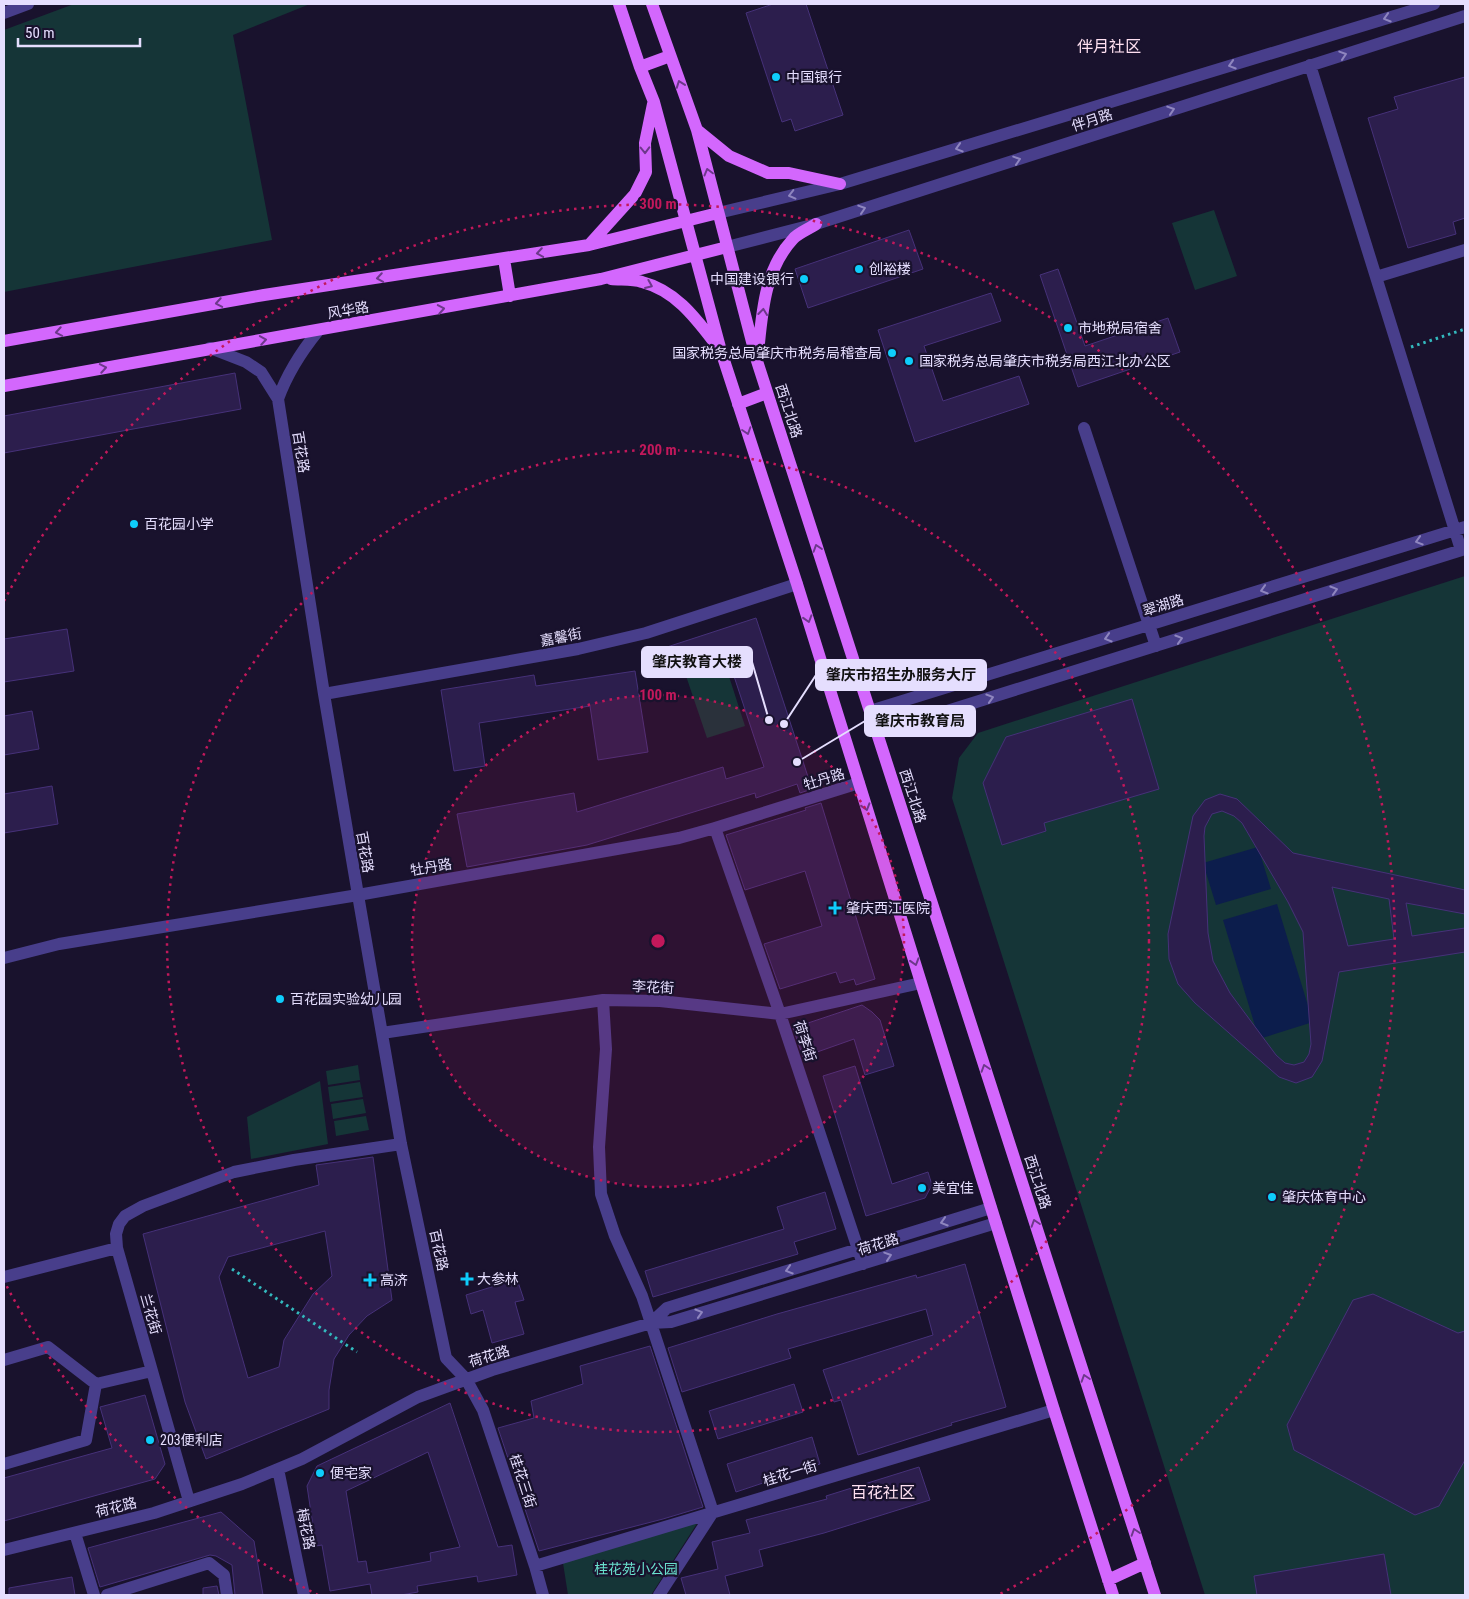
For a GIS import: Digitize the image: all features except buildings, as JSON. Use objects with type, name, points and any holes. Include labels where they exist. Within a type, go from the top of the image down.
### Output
[{"type":"main road","points":[[619,4],[654,102],[721,351],[797,584],[1054,1410],[1114,1595]]},
{"type":"main road","name":"西江北路","points":[[652,4],[697,130],[767,393],[1156,1595]]},
{"type":"main road","points":[[640,67],[670,56]]},
{"type":"main road","points":[[588,245],[635,194],[646,172],[645,144],[654,102]]},
{"type":"main road","points":[[697,130],[729,156],[768,173],[789,174],[840,184]]},
{"type":"main road","name":"风华路","points":[[4,341],[264,295],[588,245],[718,213]]},
{"type":"main road","points":[[757,361],[764,298],[779,258],[794,238],[816,224]]},
{"type":"main road","name":"风华路","points":[[4,386],[601,279],[727,247]]},
{"type":"main road","points":[[504,259],[510,296]]},
{"type":"main road","points":[[601,279],[642,282],[666,292],[687,308],[721,351]]},
{"type":"main road","points":[[738,404],[767,393]]},
{"type":"main road","points":[[1108,1580],[1145,1563]]},
{"type":"street","points":[[4,13],[28,4]]},
{"type":"street","name":"伴月路","points":[[718,213],[840,184],[1434,4]]},
{"type":"street","name":"伴月路","points":[[727,247],[816,224],[1465,16]]},
{"type":"street","points":[[877,733],[1463,550],[1460,528],[1399,351],[1310,65]]},
{"type":"street","points":[[1376,277],[1465,250]]},
{"type":"street","points":[[278,399],[285,380],[302,350],[318,331]]},
{"type":"street","points":[[210,348],[246,362],[261,372],[278,399]]},
{"type":"street","name":"百花路","points":[[278,399],[324,694],[401,1144],[446,1358],[466,1379]]},
{"type":"street","points":[[1084,428],[1156,646]]},
{"type":"street","name":"翠湖路","points":[[870,711],[1460,528]]},
{"type":"street","name":"嘉馨街","points":[[324,694],[587,647],[646,633],[797,584]]},
{"type":"street","name":"牡丹路","points":[[4,958],[59,944],[358,895],[678,838],[859,783]]},
{"type":"street","name":"荷李街","points":[[716,828],[863,1264]]},
{"type":"street","name":"李花街","points":[[382,1034],[603,1000],[660,1001],[780,1014],[921,983]]},
{"type":"street","points":[[603,1000],[606,1050],[599,1147],[601,1194],[615,1236],[642,1296],[652,1324],[713,1512],[659,1595]]},
{"type":"street","points":[[4,1277],[116,1248],[116,1234],[119,1224],[125,1216],[143,1206],[234,1172],[294,1160],[401,1144]]},
{"type":"street","points":[[652,1324],[667,1308],[991,1208]]},
{"type":"street","name":"荷花路","points":[[4,1550],[154,1513],[242,1484],[302,1459],[418,1397],[466,1379],[652,1324],[671,1322],[996,1223]]},
{"type":"street","name":"兰花街","points":[[116,1248],[189,1501]]},
{"type":"street","points":[[4,1360],[48,1347],[96,1384]]},
{"type":"street","points":[[96,1384],[152,1371]]},
{"type":"street","name":"桂花三街","points":[[466,1379],[483,1410],[543,1595]]},
{"type":"street","points":[[4,1464],[86,1440],[96,1384]]},
{"type":"street","name":"桂花一街","points":[[535,1566],[1054,1410]]},
{"type":"street","name":"梅花路","points":[[278,1469],[304,1595]]},
{"type":"street","points":[[75,1533],[94,1595]]},
{"type":"street","points":[[108,1595],[209,1563],[224,1575],[227,1595]]},
{"type":"path","points":[[1399,351],[1465,329]]},
{"type":"path","points":[[232,1269],[357,1352]]},
{"type":"green space","points":[[74,4],[310,4],[233,35],[272,240],[4,292],[4,30]]},
{"type":"green space","points":[[1214,210],[1237,276],[1195,290],[1172,223]]},
{"type":"green space","name":"肇庆体育中心","points":[[1465,576],[1465,1595],[1205,1595],[952,798],[959,758],[978,733]]},
{"type":"green space","points":[[724,661],[745,726],[707,738],[685,673]]},
{"type":"green space","points":[[358,1065],[360,1080],[328,1085],[326,1071]]},
{"type":"green space","points":[[320,1081],[328,1144],[251,1159],[247,1117]]},
{"type":"green space","points":[[360,1082],[363,1097],[330,1102],[328,1087]]},
{"type":"green space","points":[[363,1099],[366,1113],[333,1119],[331,1104]]},
{"type":"green space","points":[[366,1116],[369,1130],[336,1136],[334,1121]]},
{"type":"green space","name":"桂花苑小公园","points":[[698,1522],[651,1595],[568,1595],[563,1563]]},
{"type":"water","points":[[1258,847],[1271,889],[1216,905],[1203,863]]},
{"type":"water","points":[[1277,904],[1313,1022],[1259,1039],[1223,920]]},
{"type":"place","name":"中国银行","points":[[776,77]]},
{"type":"place","name":"创裕楼","points":[[859,269]]},
{"type":"place","name":"中国建设银行","points":[[804,279]]},
{"type":"place","name":"市地税局宿舍","points":[[1068,328]]},
{"type":"place","name":"国家税务总局肇庆市税务局稽查局","points":[[892,353]]},
{"type":"place","name":"国家税务总局肇庆市税务局西江北办公区","points":[[909,361]]},
{"type":"place","name":"百花园小学","points":[[134,524]]},
{"type":"place","name":"肇庆教育大楼","points":[[769,720]]},
{"type":"place","name":"肇庆市招生办服务大厅","points":[[784,724]]},
{"type":"place","name":"肇庆市教育局","points":[[797,762]]},
{"type":"place","name":"肇庆西江医院","points":[[835,908]]},
{"type":"place","name":"百花园实验幼儿园","points":[[280,999]]},
{"type":"place","name":"美宜佳","points":[[922,1188]]},
{"type":"place","name":"肇庆体育中心","points":[[1272,1197]]},
{"type":"place","name":"大参林","points":[[467,1279]]},
{"type":"place","name":"高济","points":[[370,1280]]},
{"type":"place","name":"203便利店","points":[[150,1440]]},
{"type":"place","name":"便宅家","points":[[320,1473]]},
{"type":"district","name":"伴月社区","points":[[1109,46]]},
{"type":"district","name":"百花社区","points":[[883,1492]]}]
